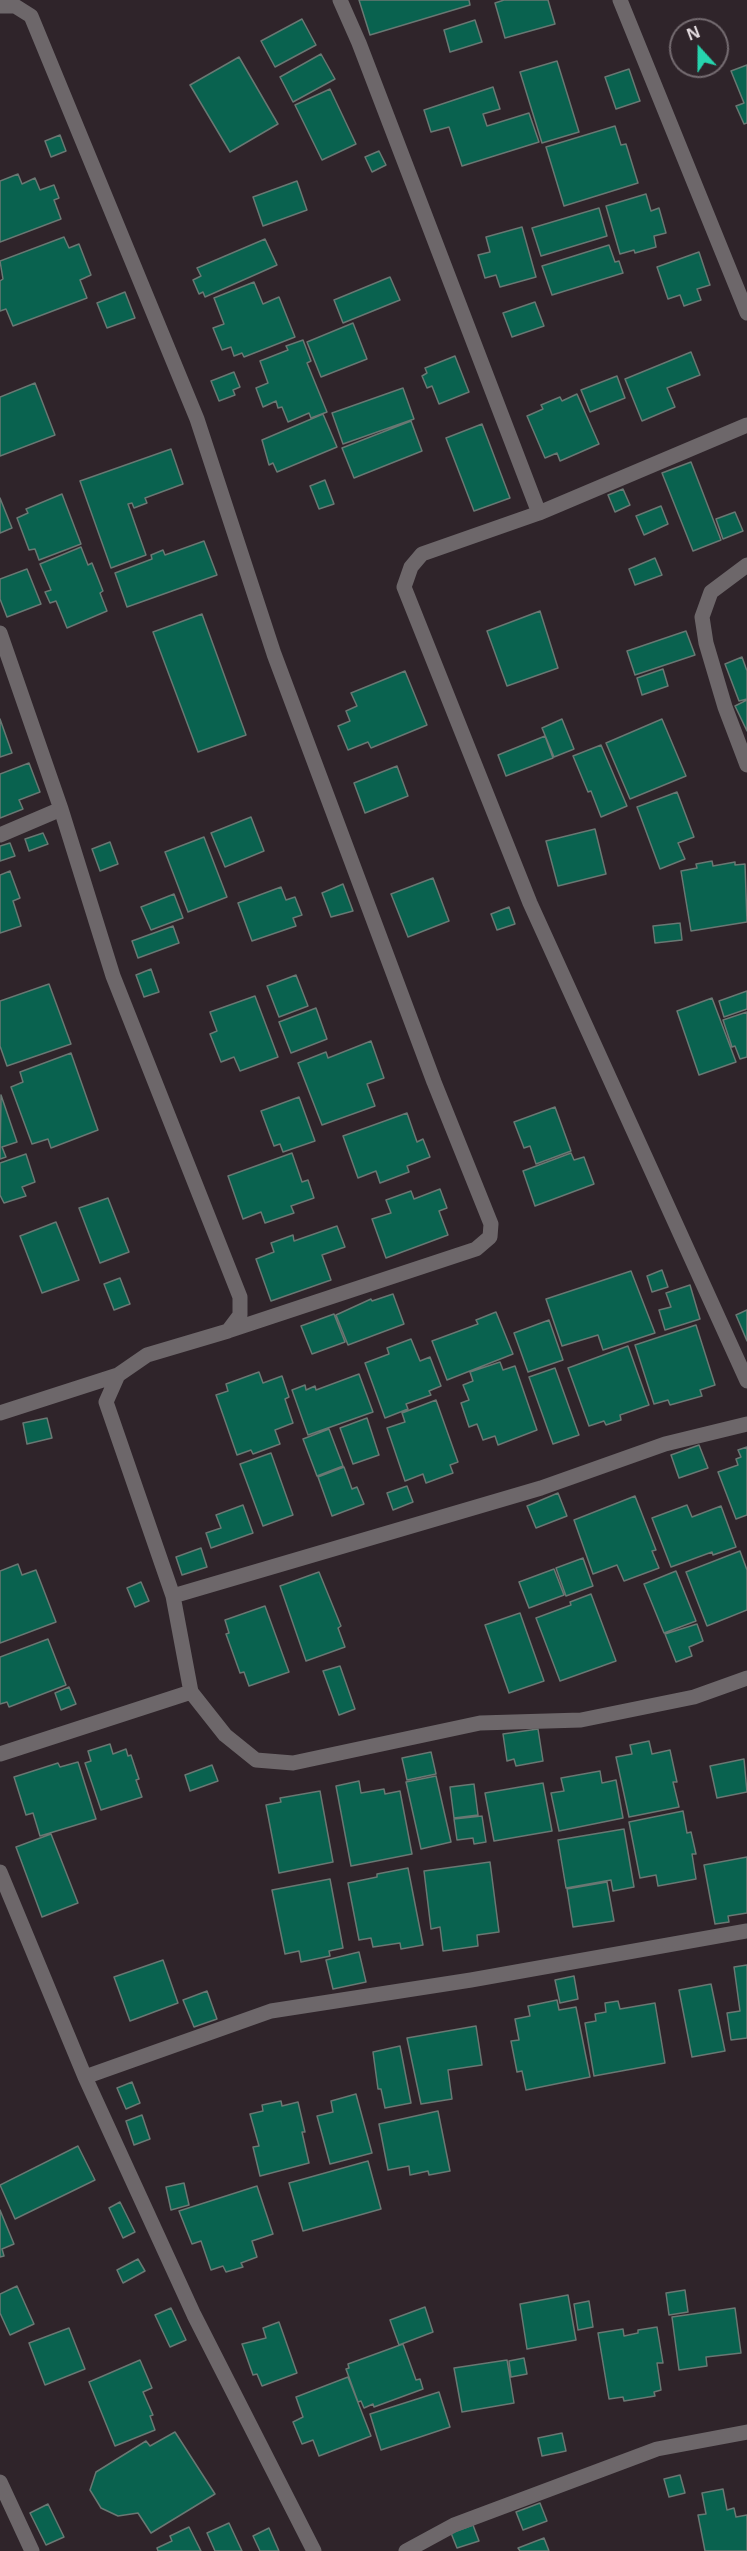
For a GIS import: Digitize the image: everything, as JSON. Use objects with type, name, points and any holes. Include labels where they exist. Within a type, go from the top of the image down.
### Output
[{"type":"street","points":[[340,0],[359,42],[539,513]]},
{"type":"street","points":[[620,0],[747,313]]},
{"type":"street","points":[[0,6],[15,6],[31,16],[192,408],[274,654],[434,1082],[491,1224],[490,1237],[476,1249],[228,1331],[147,1355],[118,1375],[0,1413]]},
{"type":"street","points":[[747,425],[539,513],[422,554],[411,567],[405,587],[530,903],[747,1381]]},
{"type":"street","points":[[747,565],[711,592],[702,617],[709,653],[747,765]]},
{"type":"street","points":[[0,633],[61,808],[113,976],[240,1297],[240,1315],[228,1331]]},
{"type":"street","points":[[0,835],[61,808]]},
{"type":"street","points":[[118,1375],[106,1402],[173,1596],[191,1692],[225,1735],[256,1760],[293,1763],[480,1723],[581,1720],[694,1697],[747,1678]]},
{"type":"street","points":[[173,1596],[541,1488],[665,1444],[747,1424]]},
{"type":"street","points":[[0,1754],[191,1692]]},
{"type":"street","points":[[0,1872],[85,2077],[194,2315],[314,2551]]},
{"type":"street","points":[[85,2077],[271,2011],[471,1980],[747,1931]]},
{"type":"street","points":[[406,2551],[454,2525],[657,2449],[747,2432]]},
{"type":"street","points":[[0,2482],[32,2551]]},
{"type":"building","points":[[359,0],[469,0],[470,5],[370,35]]},
{"type":"building","points":[[504,0],[548,0],[555,24],[505,38],[495,3]]},
{"type":"building","points":[[302,19],[316,45],[275,67],[261,41]]},
{"type":"building","points":[[475,20],[482,42],[450,52],[444,30]]},
{"type":"building","points":[[321,54],[335,79],[293,102],[280,77]]},
{"type":"building","points":[[239,57],[278,124],[230,152],[190,85]]},
{"type":"building","points":[[557,61],[579,132],[542,143],[520,72]]},
{"type":"building","points":[[747,65],[747,123],[744,124],[736,106],[744,103],[731,71]]},
{"type":"building","points":[[629,69],[640,101],[616,109],[605,77]]},
{"type":"building","points":[[493,87],[500,109],[483,114],[487,126],[529,113],[539,142],[462,166],[449,127],[431,132],[424,110]]},
{"type":"building","points":[[330,89],[356,144],[322,160],[295,105]]},
{"type":"building","points":[[615,126],[621,145],[626,144],[638,183],[564,206],[546,147]]},
{"type":"building","points":[[60,135],[66,151],[51,157],[45,141]]},
{"type":"building","points":[[379,151],[386,165],[372,172],[365,157]]},
{"type":"building","points":[[18,174],[22,184],[35,178],[40,190],[54,185],[59,198],[54,200],[61,219],[0,242],[0,181]]},
{"type":"building","points":[[297,181],[307,210],[263,226],[253,197]]},
{"type":"building","points":[[646,194],[651,211],[659,208],[666,233],[654,236],[656,247],[635,253],[634,250],[620,254],[606,206]]},
{"type":"building","points":[[599,208],[607,236],[541,256],[532,228]]},
{"type":"building","points":[[522,227],[536,277],[500,287],[496,275],[485,278],[478,255],[490,252],[486,237]]},
{"type":"building","points":[[64,237],[69,248],[79,244],[91,275],[80,280],[87,298],[13,326],[6,309],[0,311],[0,281],[3,279],[0,261]]},
{"type":"building","points":[[265,239],[277,265],[205,297],[203,292],[199,294],[193,280],[201,276],[197,268]]},
{"type":"building","points":[[609,245],[615,262],[619,261],[623,273],[552,295],[542,266]]},
{"type":"building","points":[[699,252],[710,285],[697,289],[701,300],[684,306],[680,295],[668,299],[657,267]]},
{"type":"building","points":[[390,277],[400,300],[343,323],[334,300]]},
{"type":"building","points":[[254,282],[263,304],[279,297],[295,337],[244,357],[242,353],[234,356],[231,347],[222,350],[213,328],[224,324],[214,298]]},
{"type":"building","points":[[125,292],[135,318],[107,328],[97,303]]},
{"type":"building","points":[[535,302],[544,326],[512,337],[503,313]]},
{"type":"building","points":[[353,323],[367,359],[321,377],[307,342]]},
{"type":"building","points":[[303,340],[311,361],[307,363],[327,412],[311,418],[309,413],[288,422],[282,407],[278,408],[276,401],[263,407],[256,388],[268,383],[260,361],[288,350],[286,346]]},
{"type":"building","points":[[691,352],[700,375],[667,388],[675,407],[642,421],[625,379]]},
{"type":"building","points":[[455,356],[469,392],[439,404],[432,386],[427,388],[422,376],[427,373],[425,368]]},
{"type":"building","points":[[234,372],[240,387],[233,390],[235,395],[219,401],[211,381]]},
{"type":"building","points":[[617,376],[625,398],[590,412],[581,390]]},
{"type":"building","points":[[35,383],[55,435],[0,456],[0,397]]},
{"type":"building","points":[[403,388],[414,419],[343,444],[332,413]]},
{"type":"building","points":[[577,394],[599,444],[560,461],[557,453],[545,458],[527,416],[543,409],[541,405],[560,397],[562,401]]},
{"type":"building","points":[[323,414],[337,447],[277,472],[273,463],[269,465],[262,440]]},
{"type":"building","points":[[411,421],[422,451],[354,478],[342,448]]},
{"type":"building","points":[[482,424],[510,498],[474,511],[446,438]]},
{"type":"building","points":[[171,449],[183,484],[145,498],[147,503],[134,508],[132,503],[128,504],[146,555],[111,568],[80,481]]},
{"type":"building","points":[[691,462],[721,540],[693,551],[662,473]]},
{"type":"building","points":[[325,480],[334,504],[319,509],[310,486]]},
{"type":"building","points":[[623,489],[630,505],[615,512],[608,495]]},
{"type":"building","points":[[62,494],[81,544],[39,560],[35,549],[29,550],[17,518],[28,513],[26,509]]},
{"type":"building","points":[[0,498],[12,528],[0,533]]},
{"type":"building","points":[[661,506],[668,524],[644,535],[636,516]]},
{"type":"building","points":[[735,512],[743,531],[723,539],[716,519]]},
{"type":"building","points":[[204,541],[217,575],[127,607],[115,573],[152,559],[151,555],[163,550],[165,555]]},
{"type":"building","points":[[81,547],[88,565],[92,563],[103,591],[100,593],[107,611],[67,628],[56,601],[50,603],[45,592],[51,590],[40,564]]},
{"type":"building","points":[[655,558],[662,575],[635,585],[629,569]]},
{"type":"building","points":[[27,569],[41,604],[7,617],[0,599],[0,579]]},
{"type":"building","points":[[540,611],[558,668],[507,686],[487,631]]},
{"type":"building","points":[[202,614],[246,735],[198,752],[153,632]]},
{"type":"building","points":[[686,631],[695,655],[635,675],[627,651]]},
{"type":"building","points":[[742,657],[747,671],[747,699],[739,701],[725,664]]},
{"type":"building","points":[[663,669],[668,686],[642,695],[637,678]]},
{"type":"building","points":[[405,671],[427,725],[371,748],[368,742],[348,750],[338,726],[350,721],[346,711],[357,706],[351,693]]},
{"type":"building","points":[[747,700],[747,731],[735,706]]},
{"type":"building","points":[[0,719],[12,753],[0,757]]},
{"type":"building","points":[[562,719],[574,749],[554,757],[542,728]]},
{"type":"building","points":[[662,719],[686,776],[630,799],[606,743]]},
{"type":"building","points":[[545,736],[553,758],[506,776],[498,755]]},
{"type":"building","points":[[601,745],[627,806],[601,817],[573,756]]},
{"type":"building","points":[[29,763],[40,792],[19,800],[23,809],[0,818],[0,774]]},
{"type":"building","points":[[397,766],[408,796],[365,813],[354,783]]},
{"type":"building","points":[[677,792],[694,837],[678,843],[685,859],[660,869],[637,807]]},
{"type":"building","points":[[251,817],[264,851],[225,867],[211,833]]},
{"type":"building","points":[[595,829],[606,874],[558,886],[546,841]]},
{"type":"building","points":[[43,833],[48,844],[29,851],[25,839]]},
{"type":"building","points":[[204,837],[227,897],[188,912],[165,852]]},
{"type":"building","points":[[110,842],[118,864],[100,871],[92,849]]},
{"type":"building","points":[[10,843],[15,856],[0,861],[0,846]]},
{"type":"building","points":[[712,861],[713,866],[735,862],[735,865],[745,864],[747,922],[691,931],[681,871],[697,868],[696,864]]},
{"type":"building","points":[[10,871],[20,898],[13,901],[21,926],[0,933],[0,875]]},
{"type":"building","points":[[433,878],[449,921],[408,937],[391,894]]},
{"type":"building","points":[[343,884],[353,911],[331,917],[322,893]]},
{"type":"building","points":[[281,887],[286,900],[295,897],[302,915],[293,918],[296,926],[252,941],[238,903]]},
{"type":"building","points":[[174,894],[183,918],[151,930],[141,907]]},
{"type":"building","points":[[509,907],[515,924],[497,930],[491,914]]},
{"type":"building","points":[[680,923],[682,940],[655,943],[653,926]]},
{"type":"building","points":[[173,926],[179,943],[138,958],[132,941]]},
{"type":"building","points":[[151,969],[159,992],[144,997],[136,975]]},
{"type":"building","points":[[296,975],[308,1006],[279,1017],[267,986]]},
{"type":"building","points":[[49,984],[71,1044],[7,1066],[0,1046],[0,1001]]},
{"type":"building","points":[[747,991],[747,1009],[724,1017],[719,1001]]},
{"type":"building","points":[[255,996],[278,1057],[240,1071],[234,1057],[221,1062],[210,1034],[217,1031],[210,1012]]},
{"type":"building","points":[[712,998],[736,1062],[699,1075],[677,1011]]},
{"type":"building","points":[[316,1008],[327,1039],[291,1053],[279,1022]]},
{"type":"building","points":[[747,1012],[747,1057],[740,1059],[735,1046],[732,1047],[723,1020]]},
{"type":"building","points":[[371,1041],[384,1078],[367,1084],[375,1106],[322,1125],[298,1063],[326,1052],[328,1058]]},
{"type":"building","points":[[71,1053],[98,1130],[51,1148],[48,1139],[32,1144],[11,1087],[23,1082],[20,1072]]},
{"type":"building","points":[[1,1095],[17,1142],[2,1147],[6,1157],[0,1159]]},
{"type":"building","points":[[299,1097],[315,1141],[283,1152],[280,1144],[274,1146],[261,1111]]},
{"type":"building","points":[[555,1107],[571,1151],[536,1164],[530,1146],[524,1148],[514,1122]]},
{"type":"building","points":[[407,1113],[417,1142],[423,1139],[430,1157],[407,1166],[409,1172],[380,1183],[376,1171],[358,1178],[343,1136]]},
{"type":"building","points":[[292,1153],[302,1182],[308,1180],[314,1198],[291,1206],[294,1213],[265,1223],[261,1212],[243,1219],[228,1176]]},
{"type":"building","points":[[571,1153],[574,1160],[584,1157],[594,1184],[535,1206],[523,1171]]},
{"type":"building","points":[[26,1154],[35,1182],[22,1187],[26,1196],[4,1203],[0,1195],[0,1163]]},
{"type":"building","points":[[440,1189],[447,1208],[439,1211],[448,1235],[386,1258],[372,1219],[391,1213],[386,1200],[411,1191],[414,1199]]},
{"type":"building","points":[[108,1198],[129,1252],[100,1263],[79,1208]]},
{"type":"building","points":[[56,1222],[79,1280],[42,1293],[20,1236]]},
{"type":"building","points":[[337,1226],[345,1247],[322,1255],[331,1280],[271,1301],[256,1259],[274,1252],[271,1243],[293,1235],[294,1241]]},
{"type":"building","points":[[662,1270],[668,1287],[652,1292],[647,1276]]},
{"type":"building","points":[[631,1271],[655,1333],[603,1350],[598,1335],[562,1346],[546,1299]]},
{"type":"building","points":[[120,1278],[130,1304],[114,1310],[104,1284]]},
{"type":"building","points":[[690,1285],[700,1319],[665,1330],[659,1310],[671,1307],[666,1293]]},
{"type":"building","points":[[393,1294],[404,1324],[348,1345],[336,1315],[371,1299],[372,1301]]},
{"type":"building","points":[[747,1310],[747,1341],[736,1315]]},
{"type":"building","points":[[496,1312],[513,1354],[447,1380],[432,1341],[478,1324],[476,1320]]},
{"type":"building","points":[[334,1314],[345,1342],[312,1354],[301,1326]]},
{"type":"building","points":[[549,1320],[563,1360],[528,1372],[514,1333]]},
{"type":"building","points":[[696,1325],[715,1385],[700,1390],[702,1396],[670,1405],[668,1400],[654,1404],[635,1345]]},
{"type":"building","points":[[411,1339],[420,1361],[430,1357],[441,1386],[429,1391],[431,1395],[406,1404],[408,1409],[385,1418],[365,1363],[389,1354],[387,1348]]},
{"type":"building","points":[[628,1346],[649,1405],[620,1415],[621,1420],[606,1425],[604,1421],[589,1426],[568,1368]]},
{"type":"building","points":[[500,1362],[503,1370],[515,1366],[537,1430],[498,1445],[495,1436],[483,1440],[477,1424],[469,1427],[461,1403],[469,1400],[463,1385],[473,1381],[470,1372]]},
{"type":"building","points":[[555,1368],[579,1435],[553,1444],[529,1377]]},
{"type":"building","points":[[259,1372],[263,1383],[282,1376],[289,1397],[285,1399],[293,1423],[275,1430],[280,1444],[253,1454],[251,1450],[237,1455],[216,1395],[228,1391],[226,1384]]},
{"type":"building","points":[[359,1374],[373,1412],[308,1435],[292,1390],[305,1385],[306,1390],[315,1386],[316,1390]]},
{"type":"building","points":[[436,1400],[458,1462],[450,1465],[453,1473],[426,1483],[423,1474],[405,1481],[387,1428],[405,1422],[402,1413]]},
{"type":"building","points":[[47,1418],[52,1438],[27,1444],[23,1423]]},
{"type":"building","points":[[367,1418],[379,1455],[353,1464],[340,1428]]},
{"type":"building","points":[[329,1429],[343,1466],[317,1476],[303,1439]]},
{"type":"building","points":[[699,1445],[708,1468],[679,1478],[671,1455]]},
{"type":"building","points":[[747,1447],[747,1515],[736,1519],[718,1472],[738,1465],[736,1459],[741,1457],[738,1450]]},
{"type":"building","points":[[271,1453],[293,1515],[263,1526],[240,1464]]},
{"type":"building","points":[[344,1467],[352,1489],[357,1487],[364,1504],[332,1516],[318,1477]]},
{"type":"building","points":[[407,1486],[413,1502],[393,1510],[387,1493]]},
{"type":"building","points":[[558,1493],[567,1516],[536,1528],[527,1506]]},
{"type":"building","points":[[635,1496],[656,1550],[652,1551],[659,1568],[624,1581],[617,1565],[593,1574],[574,1520]]},
{"type":"building","points":[[243,1505],[253,1533],[211,1548],[206,1533],[221,1528],[216,1515]]},
{"type":"building","points":[[687,1505],[692,1517],[721,1506],[736,1547],[713,1555],[712,1552],[671,1567],[652,1518]]},
{"type":"building","points":[[201,1548],[207,1567],[182,1575],[176,1557]]},
{"type":"building","points":[[740,1551],[747,1570],[747,1610],[707,1626],[686,1572]]},
{"type":"building","points":[[583,1558],[593,1586],[566,1596],[556,1568]]},
{"type":"building","points":[[18,1564],[22,1575],[36,1570],[56,1622],[0,1643],[0,1571]]},
{"type":"building","points":[[554,1569],[564,1595],[529,1608],[519,1582]]},
{"type":"building","points":[[676,1571],[696,1621],[664,1633],[644,1584]]},
{"type":"building","points":[[319,1572],[341,1626],[338,1628],[345,1647],[306,1661],[280,1586]]},
{"type":"building","points":[[141,1582],[149,1601],[135,1607],[127,1588]]},
{"type":"building","points":[[591,1594],[616,1661],[560,1681],[536,1618],[571,1605],[570,1602]]},
{"type":"building","points":[[265,1606],[289,1672],[249,1686],[244,1672],[240,1673],[226,1634],[229,1633],[225,1620]]},
{"type":"building","points":[[520,1613],[544,1681],[509,1693],[485,1625]]},
{"type":"building","points":[[697,1624],[703,1641],[689,1647],[692,1656],[676,1662],[665,1634]]},
{"type":"building","points":[[48,1639],[66,1685],[9,1707],[7,1702],[0,1704],[0,1657]]},
{"type":"building","points":[[340,1666],[355,1709],[339,1715],[323,1671]]},
{"type":"building","points":[[69,1687],[76,1704],[61,1710],[55,1693]]},
{"type":"building","points":[[538,1729],[543,1761],[516,1766],[514,1759],[507,1761],[503,1734]]},
{"type":"building","points":[[649,1741],[652,1754],[670,1750],[677,1782],[673,1782],[679,1807],[629,1817],[616,1757],[632,1754],[630,1745]]},
{"type":"building","points":[[110,1744],[113,1754],[126,1749],[128,1756],[131,1755],[142,1797],[101,1810],[85,1763],[91,1761],[88,1751]]},
{"type":"building","points":[[431,1752],[436,1774],[407,1780],[402,1758]]},
{"type":"building","points":[[744,1759],[747,1792],[717,1798],[710,1766]]},
{"type":"building","points":[[78,1762],[96,1819],[40,1836],[33,1813],[26,1815],[14,1777],[58,1763],[60,1767]]},
{"type":"building","points":[[212,1765],[218,1781],[190,1791],[185,1775]]},
{"type":"building","points":[[600,1771],[602,1783],[616,1780],[623,1818],[559,1831],[551,1793],[564,1791],[561,1778]]},
{"type":"building","points":[[436,1776],[451,1842],[421,1849],[406,1782]]},
{"type":"building","points":[[359,1781],[361,1793],[384,1789],[385,1794],[400,1791],[412,1854],[351,1866],[336,1786]]},
{"type":"building","points":[[543,1783],[552,1831],[494,1841],[485,1793]]},
{"type":"building","points":[[474,1784],[478,1815],[454,1818],[450,1787]]},
{"type":"building","points":[[320,1791],[333,1862],[279,1873],[266,1805],[281,1802],[280,1798]]},
{"type":"building","points":[[683,1811],[687,1833],[691,1832],[696,1854],[692,1854],[696,1879],[658,1886],[656,1875],[640,1878],[629,1822]]},
{"type":"building","points":[[482,1816],[486,1842],[474,1844],[473,1838],[457,1840],[454,1819]]},
{"type":"building","points":[[624,1829],[634,1887],[613,1891],[611,1880],[566,1888],[558,1840]]},
{"type":"building","points":[[51,1834],[78,1903],[42,1917],[16,1847]]},
{"type":"building","points":[[747,1857],[747,1913],[728,1916],[729,1922],[715,1924],[704,1865]]},
{"type":"building","points":[[490,1862],[499,1932],[477,1935],[478,1946],[443,1951],[440,1927],[431,1929],[424,1871]]},
{"type":"building","points":[[408,1868],[423,1945],[401,1949],[400,1943],[373,1947],[371,1938],[359,1940],[348,1883]]},
{"type":"building","points":[[330,1879],[343,1948],[329,1951],[330,1956],[301,1962],[299,1951],[285,1954],[272,1890]]},
{"type":"building","points":[[607,1882],[614,1921],[573,1927],[567,1889]]},
{"type":"building","points":[[359,1952],[366,1982],[333,1989],[326,1960]]},
{"type":"building","points":[[163,1960],[178,2003],[130,2021],[114,1977]]},
{"type":"building","points":[[747,1965],[747,2038],[731,2040],[727,2013],[740,2011],[734,1967]]},
{"type":"building","points":[[574,1976],[578,1999],[560,2003],[555,1980]]},
{"type":"building","points":[[711,1984],[725,2051],[692,2057],[679,1990]]},
{"type":"building","points":[[207,1991],[217,2019],[194,2027],[183,2000]]},
{"type":"building","points":[[557,2000],[559,2010],[576,2007],[590,2077],[526,2090],[522,2071],[517,2072],[511,2041],[519,2040],[515,2019],[530,2016],[528,2006]]},
{"type":"building","points":[[618,2001],[620,2009],[655,2003],[665,2063],[594,2076],[585,2023],[596,2021],[595,2014],[606,2012],[605,2003]]},
{"type":"building","points":[[476,2026],[482,2065],[448,2070],[452,2099],[421,2104],[407,2038]]},
{"type":"building","points":[[400,2046],[411,2103],[385,2108],[381,2089],[378,2089],[373,2052]]},
{"type":"building","points":[[132,2082],[140,2103],[126,2109],[117,2088]]},
{"type":"building","points":[[356,2094],[372,2153],[330,2164],[317,2116],[333,2112],[331,2101]]},
{"type":"building","points":[[281,2101],[282,2106],[298,2102],[309,2163],[260,2176],[253,2147],[259,2146],[250,2114],[263,2111],[262,2105]]},
{"type":"building","points":[[438,2111],[450,2171],[429,2175],[428,2171],[410,2175],[409,2166],[388,2170],[379,2124]]},
{"type":"building","points":[[142,2115],[150,2139],[134,2145],[126,2121]]},
{"type":"building","points":[[78,2146],[95,2180],[15,2219],[0,2185]]},
{"type":"building","points":[[368,2161],[381,2209],[303,2231],[289,2183]]},
{"type":"building","points":[[184,2183],[189,2205],[171,2210],[166,2187]]},
{"type":"building","points":[[257,2186],[273,2234],[252,2241],[257,2257],[241,2263],[243,2267],[226,2272],[223,2266],[211,2270],[201,2241],[192,2244],[179,2211]]},
{"type":"building","points":[[120,2202],[135,2232],[123,2238],[109,2208]]},
{"type":"building","points":[[0,2210],[14,2244],[2,2249],[4,2256],[0,2257]]},
{"type":"building","points":[[138,2259],[145,2271],[123,2283],[117,2270]]},
{"type":"building","points":[[17,2286],[34,2324],[10,2335],[0,2313],[0,2294]]},
{"type":"building","points":[[685,2290],[688,2312],[669,2315],[666,2293]]},
{"type":"building","points":[[568,2295],[576,2340],[527,2349],[520,2304]]},
{"type":"building","points":[[589,2301],[593,2327],[578,2330],[574,2304]]},
{"type":"building","points":[[425,2307],[433,2332],[399,2345],[390,2320]]},
{"type":"building","points":[[171,2308],[186,2340],[170,2347],[155,2315]]},
{"type":"building","points":[[735,2308],[741,2353],[706,2357],[707,2366],[679,2370],[672,2317]]},
{"type":"building","points":[[279,2322],[297,2373],[262,2386],[257,2374],[253,2375],[242,2344],[266,2338],[263,2328]]},
{"type":"building","points":[[657,2327],[663,2363],[657,2363],[661,2390],[654,2392],[655,2396],[624,2401],[623,2397],[609,2399],[598,2333],[623,2329],[624,2336],[638,2333],[638,2330]]},
{"type":"building","points":[[69,2328],[85,2369],[45,2385],[29,2343]]},
{"type":"building","points":[[403,2344],[416,2380],[420,2379],[423,2389],[374,2407],[373,2404],[364,2408],[361,2401],[358,2402],[346,2369],[349,2368],[348,2364]]},
{"type":"building","points":[[524,2358],[527,2374],[511,2377],[509,2361]]},
{"type":"building","points":[[140,2360],[152,2388],[143,2392],[153,2415],[150,2416],[155,2430],[115,2446],[89,2382]]},
{"type":"building","points":[[507,2360],[514,2403],[462,2412],[454,2368]]},
{"type":"building","points":[[348,2377],[371,2436],[319,2456],[313,2440],[302,2444],[293,2422],[303,2417],[296,2397]]},
{"type":"building","points":[[439,2392],[450,2427],[381,2450],[370,2414]]},
{"type":"building","points":[[175,2432],[215,2494],[151,2533],[138,2513],[118,2516],[101,2508],[90,2490],[96,2472],[146,2441],[150,2446]]},
{"type":"building","points":[[562,2433],[566,2451],[542,2456],[538,2438]]},
{"type":"building","points":[[680,2475],[685,2493],[669,2497],[664,2479]]},
{"type":"building","points":[[723,2489],[727,2510],[734,2508],[736,2517],[747,2515],[747,2551],[705,2551],[698,2515],[706,2514],[702,2493]]},
{"type":"building","points":[[540,2503],[547,2521],[523,2530],[516,2512]]},
{"type":"building","points":[[48,2504],[64,2537],[46,2545],[30,2513]]},
{"type":"building","points":[[229,2523],[242,2551],[215,2551],[207,2533]]},
{"type":"building","points":[[473,2525],[479,2541],[457,2548],[451,2533]]},
{"type":"building","points":[[189,2527],[201,2551],[158,2551],[157,2548],[172,2541],[170,2536]]},
{"type":"building","points":[[269,2528],[279,2551],[260,2551],[253,2536]]},
{"type":"building","points":[[544,2538],[549,2551],[520,2551],[518,2548]]}]
